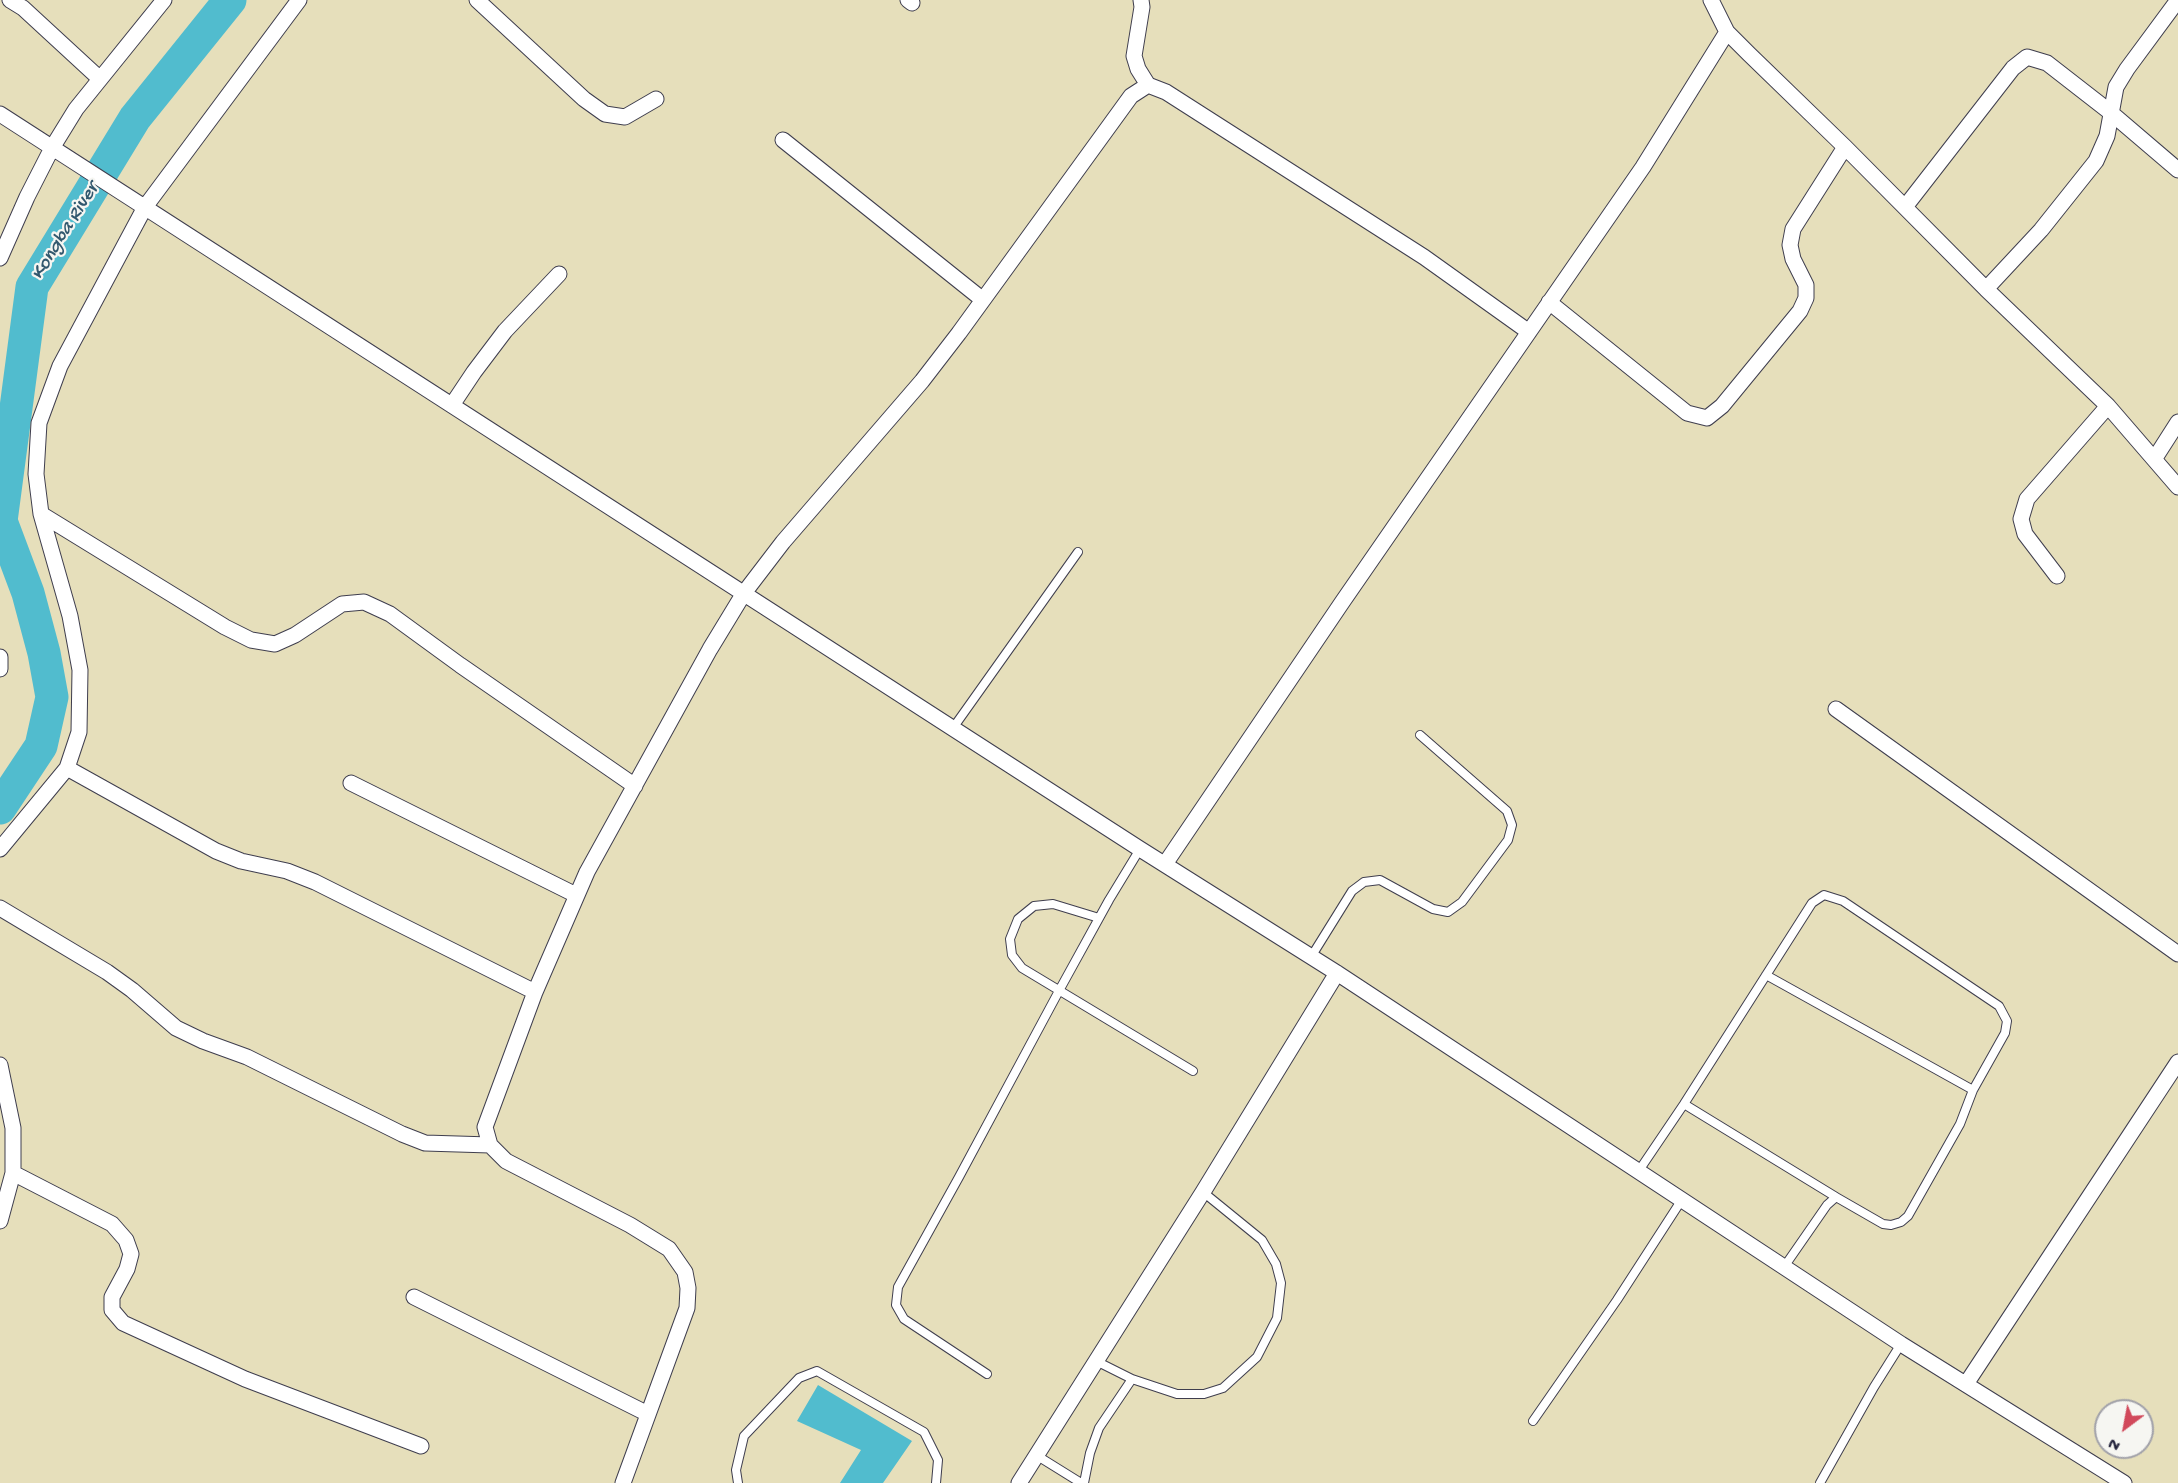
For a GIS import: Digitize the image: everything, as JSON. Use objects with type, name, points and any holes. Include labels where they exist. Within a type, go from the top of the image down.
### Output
[{"type":"street","points":[[10,0],[23,8],[100,79]]},
{"type":"street","points":[[0,258],[52,148],[76,110],[164,0]]},
{"type":"street","points":[[0,849],[67,768],[79,732],[80,670],[70,616],[41,514],[36,474],[39,423],[60,366],[145,207],[299,0]]},
{"type":"street","points":[[477,0],[584,99],[605,114],[625,117],[656,99]]},
{"type":"street","points":[[1142,0],[1134,56],[1148,85],[1166,92],[1424,257],[1528,332]]},
{"type":"street","points":[[1711,0],[1727,32],[1986,289],[2108,406],[2178,487]]},
{"type":"street","points":[[1986,289],[2041,230],[2096,160],[2107,136],[2116,87],[2178,0]]},
{"type":"street","points":[[1165,864],[1342,601],[1643,167],[1727,32]]},
{"type":"street","points":[[1905,207],[2013,68],[2028,57],[2047,63],[2110,112],[2178,170]]},
{"type":"street","points":[[623,1483],[687,1308],[688,1288],[685,1272],[669,1249],[630,1225],[506,1161],[490,1145],[486,1127],[535,992],[576,895],[710,649],[744,593],[783,542],[922,381],[1131,96],[1148,85]]},
{"type":"street","points":[[0,114],[1140,849],[1337,973],[1901,1344],[2124,1483]]},
{"type":"street","points":[[783,140],[983,300]]},
{"type":"street","points":[[1549,302],[1687,413],[1707,418],[1722,406],[1800,311],[1806,298],[1806,285],[1793,259],[1790,245],[1793,229],[1845,147]]},
{"type":"street","points":[[452,405],[505,332],[558,274]]},
{"type":"street","points":[[2057,576],[2025,534],[2021,519],[2027,499],[2108,406]]},
{"type":"street","points":[[2155,458],[2178,422]]},
{"type":"street","points":[[41,514],[225,627],[251,640],[275,644],[295,635],[342,604],[364,603],[390,614],[634,786]]},
{"type":"street","points":[[0,657],[0,669]]},
{"type":"street","points":[[1836,709],[2178,954]]},
{"type":"street","points":[[67,768],[216,851],[242,861],[286,871],[315,882],[535,992]]},
{"type":"street","points":[[351,783],[576,895]]},
{"type":"street","points":[[0,908],[107,972],[176,1028],[203,1041],[247,1057],[402,1134],[425,1143],[490,1145]]},
{"type":"street","points":[[1019,1483],[1203,1192],[1337,973]]},
{"type":"street","points":[[1966,1384],[2178,1062]]},
{"type":"street","points":[[0,1065],[13,1128],[13,1173],[0,1221]]},
{"type":"street","points":[[13,1173],[112,1224],[126,1240],[131,1254],[127,1269],[112,1298],[112,1310],[123,1323],[245,1379],[421,1446]]},
{"type":"street","points":[[414,1297],[648,1414]]},
{"type":"lane","points":[[952,728],[1078,552]]},
{"type":"lane","points":[[1311,957],[1352,891],[1365,882],[1380,880],[1433,909],[1448,912],[1462,902],[1508,840],[1512,825],[1507,811],[1420,735]]},
{"type":"lane","points":[[987,1374],[904,1319],[896,1305],[898,1287],[1109,900],[1140,849]]},
{"type":"lane","points":[[1638,1172],[1812,903],[1824,895],[1843,901],[1999,1005],[2007,1021],[2005,1033],[1973,1090],[1960,1124],[1912,1210],[1901,1222],[1891,1225],[1883,1224],[1836,1197],[1684,1104]]},
{"type":"lane","points":[[1100,918],[1053,904],[1034,906],[1018,919],[1010,939],[1012,955],[1022,968],[1193,1071]]},
{"type":"lane","points":[[1766,975],[1973,1090]]},
{"type":"lane","points":[[1096,1361],[1132,1379],[1177,1394],[1204,1394],[1222,1388],[1257,1357],[1278,1318],[1281,1283],[1276,1264],[1262,1240],[1203,1192]]},
{"type":"lane","points":[[1784,1267],[1827,1205],[1836,1197]]},
{"type":"lane","points":[[1533,1421],[1682,1201]]},
{"type":"lane","points":[[1820,1483],[1901,1344]]},
{"type":"lane","points":[[738,1483],[736,1470],[744,1436],[800,1378],[817,1371],[924,1432],[938,1460],[936,1483]]},
{"type":"lane","points":[[1036,1455],[1082,1483],[1099,1428],[1132,1379]]},
{"type":"water","points":[[818,1385],[912,1441],[883,1483],[840,1483],[861,1450],[797,1421]]},
{"type":"waterway","name":"Kongba River","points":[[0,808],[41,746],[52,697],[44,653],[28,593],[1,521],[32,287],[135,118],[230,0]]}]
